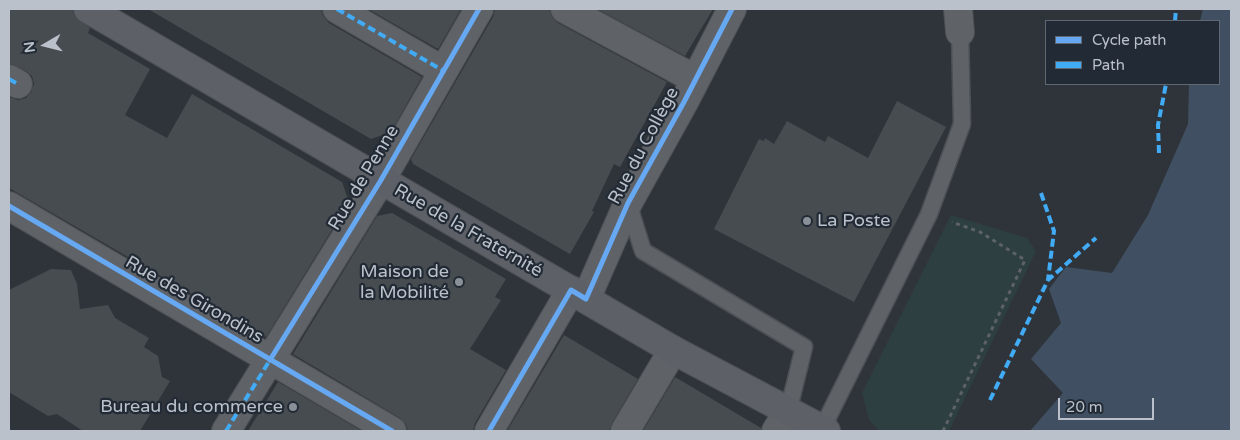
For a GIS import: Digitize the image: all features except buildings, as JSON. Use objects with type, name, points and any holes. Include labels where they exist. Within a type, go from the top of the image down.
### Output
[{"type":"main road","name":"Rue de la Fraternité","points":[[88,9],[578,294],[672,350],[782,421],[824,430]]},
{"type":"street","points":[[338,9],[442,70]]},
{"type":"street","name":"Rue de Penne","points":[[226,431],[381,180],[442,70],[479,9]]},
{"type":"street","points":[[565,9],[695,80]]},
{"type":"street","name":"Rue du Collège","points":[[489,431],[578,294],[732,9]]},
{"type":"street","name":"Rue des Girondins","points":[[9,206],[392,431]]},
{"type":"street","points":[[625,431],[672,350]]},
{"type":"lane","points":[[824,430],[929,214],[962,124],[959,21]]},
{"type":"lane","points":[[628,203],[643,251],[804,347],[782,421]]},
{"type":"path","points":[[929,214],[980,232],[1025,260],[943,431]]},
{"type":"shaded area","points":[[951,215],[1027,238],[1036,251],[949,431],[880,431],[869,420],[862,393]]},
{"type":"water","points":[[1203,9],[1231,9],[1231,431],[1030,431],[1063,393],[1031,359],[1061,323],[1049,289],[1066,267],[1112,273],[1148,215],[1188,124],[1189,85],[1220,85],[1220,20],[1200,20]]},
{"type":"marked path","points":[[337,9],[442,70]]},
{"type":"marked path","points":[[1175,20],[1176,9]]},
{"type":"marked path","points":[[9,79],[18,84]]},
{"type":"marked path","points":[[1159,153],[1158,125],[1166,85]]},
{"type":"marked path","points":[[1041,193],[1054,231],[1048,280]]},
{"type":"marked path","points":[[990,400],[1048,280],[1096,238]]},
{"type":"marked path","points":[[226,431],[270,360]]},
{"type":"cycle path","points":[[270,360],[381,180],[479,9]]},
{"type":"cycle path","points":[[489,431],[571,290],[586,299],[628,203],[684,102],[732,9]]},
{"type":"cycle path","points":[[9,206],[392,431]]},
{"type":"place","name":"La Poste","points":[[807,221]]},
{"type":"place","name":"Maison de la Mobilité","points":[[459,282]]},
{"type":"place","name":"Bureau du commerce","points":[[293,407]]}]
